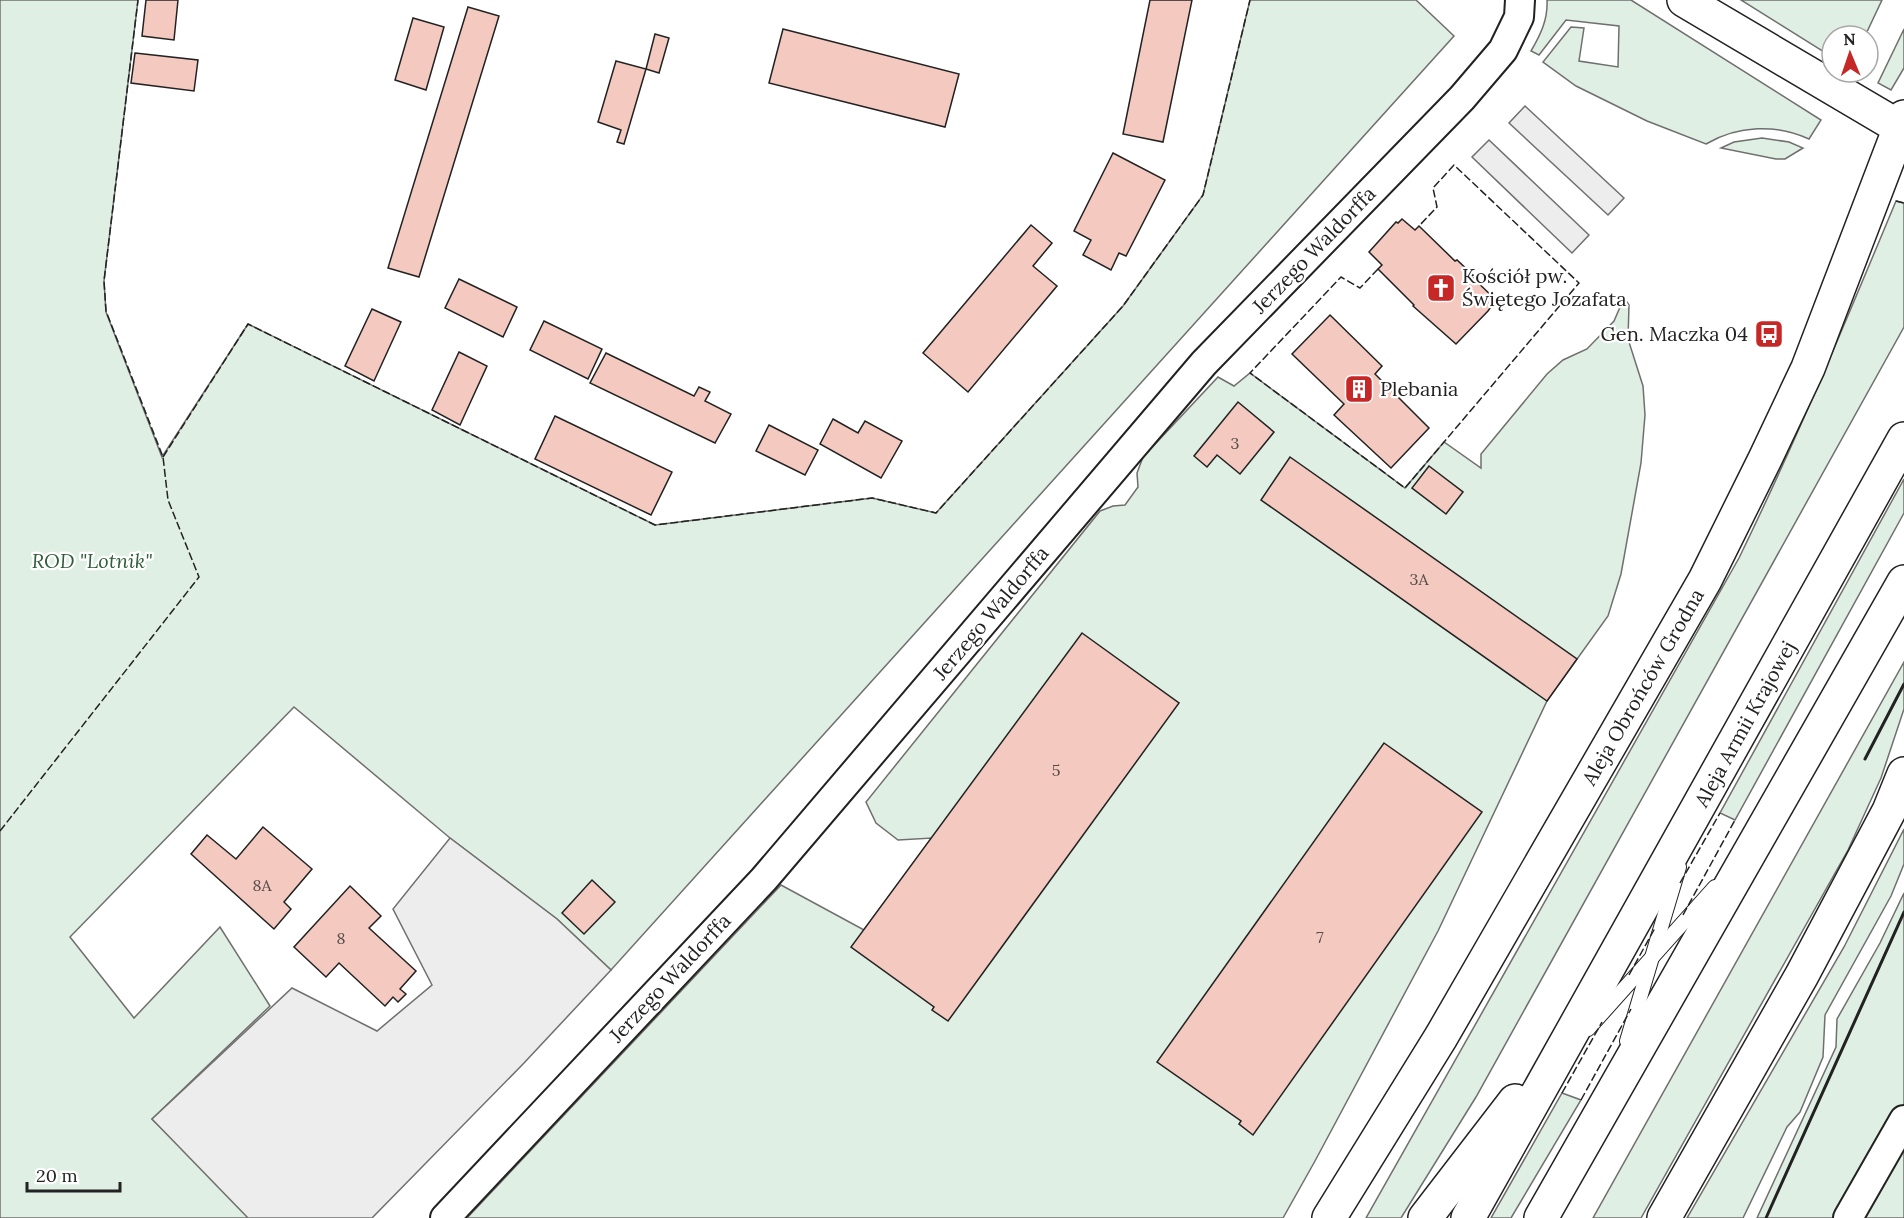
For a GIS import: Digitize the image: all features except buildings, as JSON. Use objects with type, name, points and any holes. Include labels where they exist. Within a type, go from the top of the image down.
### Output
[{"type":"main road","points":[[1684,0],[1902,125]]},
{"type":"main road","name":"Aleja Obrońców Grodna","points":[[1329,1218],[1441,1037],[1705,580],[1808,368],[1902,125]]},
{"type":"main road","name":"Aleja Armii Krajowej","points":[[1587,1009],[1904,440]]},
{"type":"main road","points":[[1541,1218],[1904,582]]},
{"type":"main road","points":[[1664,1218],[1802,975],[1889,811],[1904,774]]},
{"type":"main road","points":[[1468,1218],[1587,1009]]},
{"type":"main road","points":[[1425,1218],[1587,1009]]},
{"type":"main road","points":[[1557,1218],[1602,1113]]},
{"type":"street","name":"Jerzego Waldorffa","points":[[445,1218],[764,879],[1204,363],[1462,98],[1503,50],[1519,17],[1521,0]]},
{"type":"street","points":[[1848,1218],[1904,1120]]},
{"type":"lane","points":[[1602,1113],[1695,814]]},
{"type":"lane","points":[[1553,1069],[1755,841]]},
{"type":"green space","name":"ROD \"Lotnik\"","points":[[0,0],[138,0],[104,281],[106,312],[162,457],[248,324],[655,525],[872,498],[936,513],[1123,306],[1203,195],[1250,0],[1416,0],[1454,36],[611,970],[557,919],[450,838],[294,707],[70,937],[134,1018],[220,927],[270,1006],[152,1119],[252,1218],[0,1218]]},
{"type":"green space","points":[[1547,0],[1631,0],[1821,120],[1809,139],[1783,131],[1757,129],[1731,133],[1706,144],[1647,121],[1576,86],[1543,62],[1571,27],[1584,28],[1579,61],[1618,67],[1619,26],[1566,20],[1539,55],[1531,51],[1543,26]]},
{"type":"green space","points":[[1741,0],[1882,0],[1871,24],[1820,24],[1820,49]]},
{"type":"green space","points":[[1904,29],[1904,68],[1891,90],[1880,84],[1880,79]]},
{"type":"green space","points":[[1762,138],[1789,142],[1803,148],[1785,159],[1776,159],[1721,148],[1734,142]]},
{"type":"green space","points":[[1896,201],[1904,203],[1904,327],[1476,1097],[1401,1218],[1366,1218],[1739,558],[1801,425]]},
{"type":"green space","points":[[1624,298],[1629,305],[1628,339],[1643,386],[1645,415],[1641,463],[1621,574],[1608,616],[1547,701],[1438,931],[1283,1218],[467,1218],[781,885],[864,930],[932,838],[898,840],[876,823],[866,802],[1100,511],[1113,506],[1125,505],[1138,487],[1137,473],[1143,457],[1218,377],[1234,386],[1250,373],[1405,488],[1444,442],[1481,468],[1481,454],[1547,374],[1563,360],[1587,349],[1614,321]]},
{"type":"green space","points":[[1904,479],[1904,513],[1735,820],[1720,813]]},
{"type":"green space","points":[[1904,662],[1904,709],[1881,778],[1848,850],[1641,1218],[1593,1218]]},
{"type":"green space","points":[[1904,829],[1904,864],[1891,896],[1825,1015],[1823,1057],[1800,1112],[1787,1127],[1743,1218],[1687,1218],[1844,947]]},
{"type":"green space","points":[[1904,893],[1904,1218],[1757,1218],[1836,1047],[1837,1019],[1880,943]]},
{"type":"green space","points":[[1562,1093],[1581,1100],[1511,1218],[1491,1218]]},
{"type":"shaded area","points":[[1525,106],[1624,198],[1608,215],[1509,123]]},
{"type":"shaded area","points":[[1489,140],[1589,235],[1572,253],[1472,157]]},
{"type":"shaded area","points":[[450,838],[557,919],[611,970],[524,1063],[372,1218],[248,1218],[152,1119],[292,988],[377,1031],[432,985],[393,909]]},
{"type":"fence","points":[[0,831],[199,577],[168,500],[163,457],[106,311],[104,281],[138,0]]},
{"type":"fence","points":[[163,457],[248,324],[655,525],[872,498],[936,513],[1123,306],[1203,195],[1250,0]]},
{"type":"fence","points":[[1378,269],[1360,288],[1341,277],[1250,373],[1405,488],[1579,283],[1454,165],[1433,188],[1437,207],[1419,226]]},
{"type":"fence","points":[[1896,201],[1904,203]]},
{"type":"fence","points":[[1680,883],[1720,813]]},
{"type":"fence","points":[[1683,915],[1735,820]]},
{"type":"fence","points":[[1629,975],[1655,928]]},
{"type":"fence","points":[[1581,1100],[1631,1009]]},
{"type":"fence","points":[[1562,1093],[1602,1022]]},
{"type":"wall","points":[[1865,759],[1904,684]]},
{"type":"wall","points":[[1766,1218],[1904,912]]},
{"type":"place","name":"Kościół pw. Świętego Jozafata","points":[[1441,288]]},
{"type":"place","name":"Gen. Maczka 04","points":[[1769,334]]},
{"type":"place","name":"Plebania","points":[[1359,389]]}]
